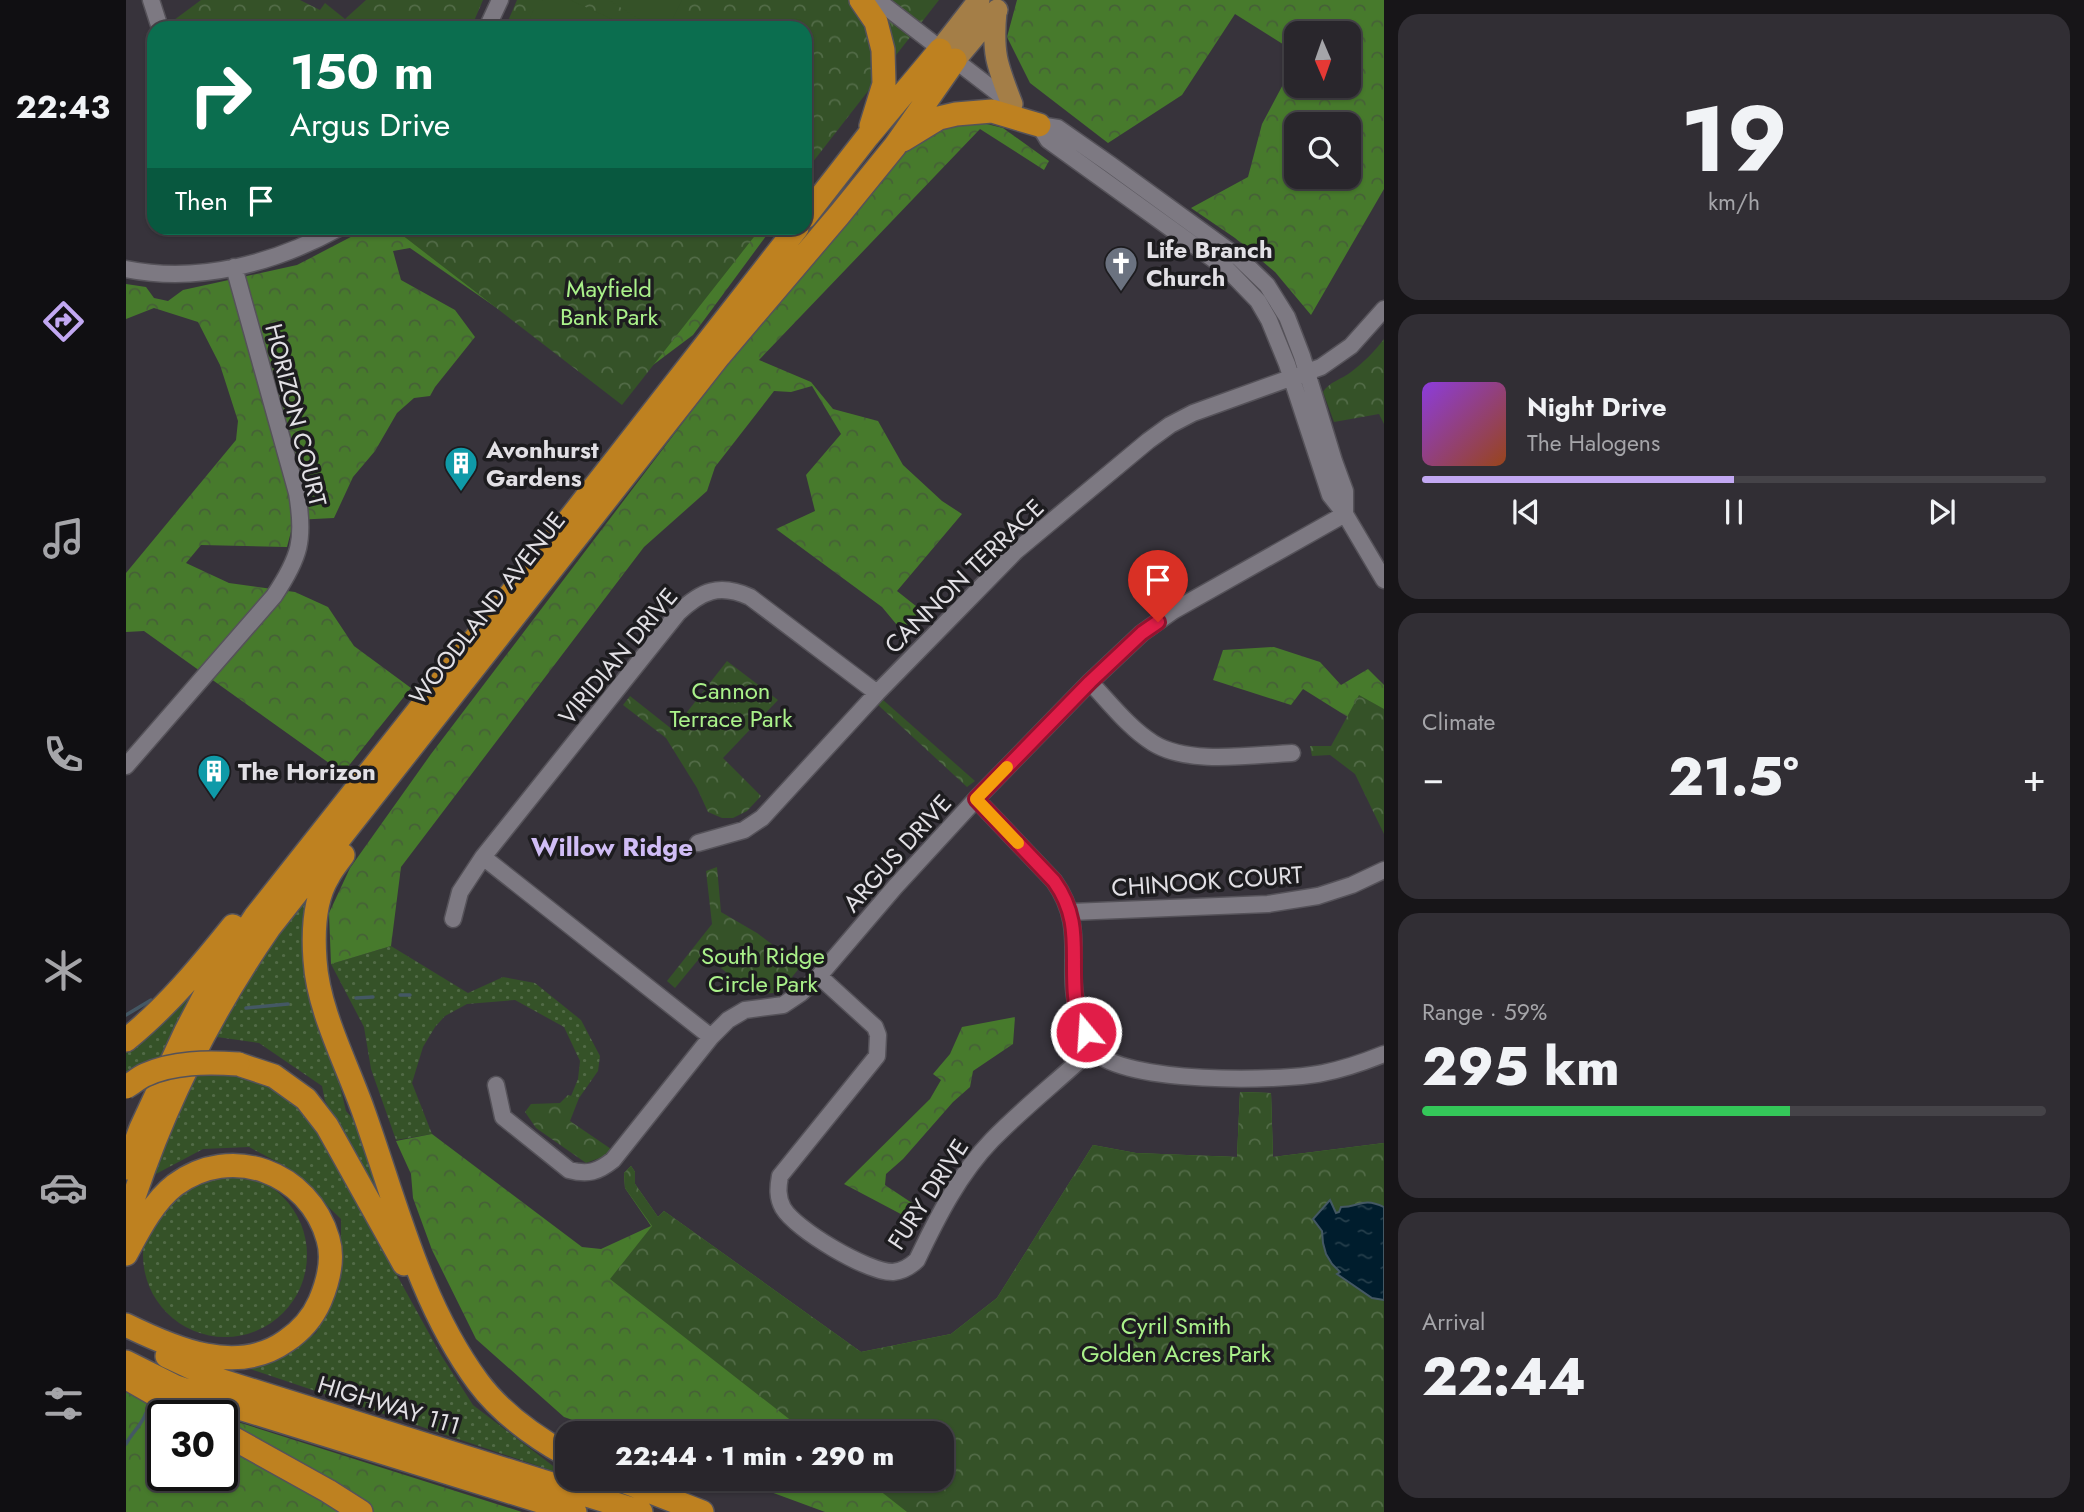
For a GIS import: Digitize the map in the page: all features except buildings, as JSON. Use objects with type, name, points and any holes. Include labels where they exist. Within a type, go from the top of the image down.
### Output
[{"type":"highway","points":[[861,0],[876,22],[883,50],[884,84],[868,136]]},
{"type":"highway","name":"WOODLAND AVENUE","points":[[812,208],[868,136],[948,55]]},
{"type":"highway","name":"WOODLAND AVENUE","points":[[126,1222],[143,1172],[180,1082],[225,996],[269,928],[719,356],[895,146],[948,55]]},
{"type":"highway","points":[[895,146],[939,118],[956,114],[992,111],[1040,125]]},
{"type":"highway","name":"WOODLAND AVENUE","points":[[126,1168],[163,1078],[209,987],[255,917],[792,235]]},
{"type":"highway","points":[[432,1304],[319,992],[314,959],[316,914],[327,878],[339,860],[448,716],[535,592]]},
{"type":"highway","points":[[126,1040],[162,1009],[190,979],[287,860],[334,816]]},
{"type":"highway","points":[[126,1087],[146,1074],[208,1062],[238,1064],[274,1076],[306,1099],[327,1126],[408,1270],[432,1304],[479,1383],[505,1412],[534,1436],[555,1448]]},
{"type":"highway","points":[[126,1254],[149,1214],[174,1186],[205,1169],[225,1165],[247,1166],[262,1170],[294,1187],[309,1200],[329,1240],[330,1264],[326,1285],[310,1320],[276,1348],[254,1356],[225,1358],[152,1344],[126,1325]]},
{"type":"highway","name":"HIGHWAY 111","points":[[126,1337],[152,1344],[216,1379],[642,1512]]},
{"type":"highway","name":"HIGHWAY 111","points":[[126,1362],[139,1379],[176,1387],[575,1512]]},
{"type":"highway","points":[[139,1379],[170,1400]]},
{"type":"highway","points":[[238,1441],[361,1512]]},
{"type":"highway","points":[[649,1491],[702,1512]]},
{"type":"main road","name":"WOODLAND AVENUE","points":[[948,55],[993,4]]},
{"type":"main road","points":[[993,4],[996,65],[1012,104]]},
{"type":"street","points":[[150,0],[158,21]]},
{"type":"street","points":[[490,21],[500,0]]},
{"type":"street","points":[[877,0],[1040,125],[1048,141],[1208,255],[1243,284],[1258,301],[1269,320],[1326,464]]},
{"type":"street","points":[[1040,125],[1058,128],[1168,206],[1254,271],[1267,285],[1287,317],[1308,373],[1330,495],[1345,514],[1384,580]]},
{"type":"street","points":[[126,269],[177,275],[234,267],[294,250],[325,235]]},
{"type":"street","name":"HORIZON COURT","points":[[126,766],[274,596],[298,554],[301,515],[297,494],[234,267]]},
{"type":"street","name":"CANNON TERRACE","points":[[698,843],[744,830],[762,818],[877,693],[1016,551],[1148,441],[1193,413],[1321,367],[1352,346],[1384,309]]},
{"type":"street","name":"ARGUS DRIVE","points":[[496,1085],[503,1116],[569,1170],[582,1174],[603,1168],[613,1160],[711,1037],[728,1020],[745,1010],[783,1005],[819,976],[895,887],[976,799],[1090,682],[1142,633],[1173,611],[1345,514]]},
{"type":"street","name":"VIRIDIAN DRIVE","points":[[453,919],[460,892],[483,857],[678,613],[694,598],[718,590],[750,597],[877,693]]},
{"type":"street","points":[[1090,682],[1138,732],[1154,744],[1170,751],[1199,757],[1292,754]]},
{"type":"street","points":[[976,799],[1065,896],[1074,932],[1075,999],[1092,1049],[1106,1059],[1128,1068],[1179,1076],[1282,1078],[1323,1073],[1359,1064],[1384,1054]]},
{"type":"street","points":[[483,857],[711,1037]]},
{"type":"street","name":"CHINOOK COURT","points":[[1071,912],[1268,904],[1318,896],[1352,885],[1384,870]]},
{"type":"street","name":"FURY DRIVE","points":[[819,976],[875,1027],[878,1035],[877,1056],[780,1176],[778,1188],[781,1203],[792,1220],[830,1247],[877,1270],[891,1272],[910,1267],[958,1183],[991,1140],[1092,1049]]},
{"type":"green space","points":[[201,0],[300,0],[320,10],[325,3],[345,19],[366,0],[483,0],[474,21],[173,21]]},
{"type":"green space","points":[[517,0],[939,0],[812,163],[812,21],[508,21]]},
{"type":"green space","points":[[543,0],[570,0],[616,21],[529,21],[533,11]]},
{"type":"green space","points":[[609,0],[682,0],[669,21],[645,21]]},
{"type":"green space","points":[[1017,0],[1384,0],[1384,189],[1311,315],[1275,272],[1235,238],[1191,208],[1248,177],[1262,124],[1284,83],[1284,98],[1362,98],[1362,21],[1284,21],[1284,45],[1235,14],[1182,95],[1108,143],[1030,83],[1007,37]]},
{"type":"green space","points":[[958,117],[1003,128],[1049,161],[1044,170],[980,129],[759,360],[811,382],[833,409],[878,421],[903,465],[942,501],[962,514],[897,591],[926,614],[911,634],[897,625],[882,607],[776,529],[815,511],[806,475],[841,434],[812,386],[791,392],[774,391],[715,467],[707,491],[644,547],[401,867],[391,946],[331,964],[329,913],[350,868],[431,754],[745,341],[801,273],[911,144]]},
{"type":"green space","points":[[355,235],[767,235],[693,335],[633,380],[597,377],[410,248],[393,251],[401,280],[455,310],[475,337],[430,396],[414,398],[397,413],[375,451],[353,477],[334,518],[294,520],[287,547],[201,545],[186,563],[229,583],[295,592],[328,607],[354,646],[411,688],[343,773],[144,631],[126,632],[126,573],[236,440],[238,421],[220,365],[198,322],[154,308],[126,319],[126,284],[146,287],[154,298],[168,301],[183,290],[297,265]]},
{"type":"green space","name":"Mayfield Bank Park","points":[[402,235],[756,235],[622,405]]},
{"type":"green space","points":[[1384,339],[1384,424],[1379,414],[1334,422],[1323,392],[1373,353]]},
{"type":"green space","points":[[1274,647],[1320,662],[1341,685],[1368,669],[1384,685],[1384,775],[1351,719],[1303,689],[1291,705],[1213,680],[1223,650]]},
{"type":"green space","name":"Cannon Terrace Park","points":[[727,661],[778,700],[723,758],[761,796],[747,811],[733,818],[722,818],[708,812],[697,788],[666,738],[623,705],[630,696],[673,730]]},
{"type":"green space","points":[[1359,695],[1384,709],[1384,834],[1355,774],[1330,755],[1312,756],[1310,746],[1331,746]]},
{"type":"green space","points":[[882,699],[975,781],[967,787],[877,704]]},
{"type":"green space","name":"South Ridge Circle Park","points":[[717,867],[721,912],[757,933],[801,966],[792,977],[794,979],[781,992],[755,995],[703,954],[675,988],[667,981],[712,924],[706,871]]},
{"type":"green space","points":[[308,889],[325,1022],[346,1111],[364,1131],[390,1221],[325,1101],[322,1086],[259,1043],[217,1037],[244,979]]},
{"type":"green space","points":[[391,946],[468,993],[503,977],[535,983],[581,1020],[600,1056],[598,1071],[579,1098],[571,1096],[578,1079],[580,1061],[564,1027],[515,1000],[467,1004],[445,1016],[435,1027],[423,1047],[412,1083],[432,1134],[396,1140],[371,1069],[364,1027],[331,964]]},
{"type":"green space","points":[[194,990],[157,1063],[126,1081],[126,1047]]},
{"type":"green space","points":[[1015,1017],[1013,1044],[973,1071],[970,1087],[886,1174],[885,1185],[918,1207],[914,1221],[844,1184],[930,1099],[941,1080],[933,1074],[950,1054],[962,1027]]},
{"type":"green space","points":[[220,1070],[254,1079],[289,1098],[320,1136],[441,1355],[473,1405],[555,1467],[555,1472],[250,1369],[275,1361],[316,1333],[341,1280],[341,1219],[287,1167],[249,1147],[203,1149],[154,1175],[194,1073]]},
{"type":"green space","name":"Cyril Smith Golden Acres Park","points":[[1240,1092],[1271,1093],[1273,1157],[1384,1143],[1384,1207],[1381,1205],[1372,1298],[1384,1300],[1384,1512],[825,1512],[768,1491],[954,1491],[954,1421],[576,1421],[564,1417],[476,1339],[432,1250],[413,1198],[411,1174],[396,1141],[432,1134],[582,1247],[601,1249],[651,1226],[625,1188],[624,1173],[631,1166],[635,1172],[635,1184],[658,1217],[664,1211],[861,1352],[951,1334],[997,1298],[1093,1145],[1136,1153],[1237,1157]]},
{"type":"green space","name":"Cyril Smith Golden Acres Park","points":[[1240,1092],[1271,1093],[1273,1157],[1384,1143],[1384,1207],[1366,1203],[1341,1207],[1336,1213],[1332,1202],[1317,1216],[1317,1223],[1324,1234],[1326,1253],[1340,1273],[1337,1273],[1338,1275],[1372,1298],[1384,1300],[1384,1512],[907,1512],[880,1491],[954,1491],[954,1421],[792,1421],[610,1279],[652,1226],[625,1188],[624,1173],[631,1166],[635,1172],[635,1184],[658,1217],[664,1211],[861,1352],[951,1334],[997,1298],[1093,1145],[1136,1153],[1237,1157]]},
{"type":"green space","points":[[568,1095],[579,1098],[570,1121],[611,1149],[605,1156],[586,1163],[536,1128],[525,1112],[531,1104],[560,1103]]},
{"type":"green space","points":[[225,1173],[257,1179],[271,1186],[283,1197],[294,1209],[301,1223],[307,1255],[301,1287],[294,1301],[283,1313],[271,1324],[257,1331],[225,1337],[193,1331],[179,1324],[167,1313],[156,1301],[149,1287],[143,1255],[149,1223],[156,1209],[167,1197],[179,1186],[193,1179]]},
{"type":"green space","points":[[126,1389],[147,1401],[147,1491],[238,1491],[238,1450],[343,1512],[126,1512]]},
{"type":"green space","points":[[238,1422],[522,1512],[362,1512],[238,1433]]},
{"type":"water","points":[[1330,1200],[1336,1213],[1341,1207],[1366,1203],[1384,1207],[1384,1300],[1372,1298],[1337,1274],[1340,1272],[1326,1254],[1322,1231],[1313,1219]]},
{"type":"waterway","points":[[400,995],[410,995]]},
{"type":"waterway","points":[[356,998],[373,997]]},
{"type":"waterway","points":[[126,1015],[151,1000]]},
{"type":"waterway","points":[[246,1008],[288,1004]]},
{"type":"waterway","points":[[126,1444],[146,1413]]},
{"type":"slow traffic","points":[[1007,767],[976,799],[1018,843]]},
{"type":"place","name":"Life Branch Church","points":[[1121,293]]},
{"type":"place","name":"Avonhurst Gardens","points":[[461,493]]},
{"type":"place","name":"The Horizon","points":[[214,801]]},
{"type":"district","name":"Willow Ridge","points":[[612,847]]},
{"type":"route","points":[[1086,1032],[1075,999],[1074,932],[1065,896],[976,799],[1090,682],[1142,633],[1158,622]]}]
